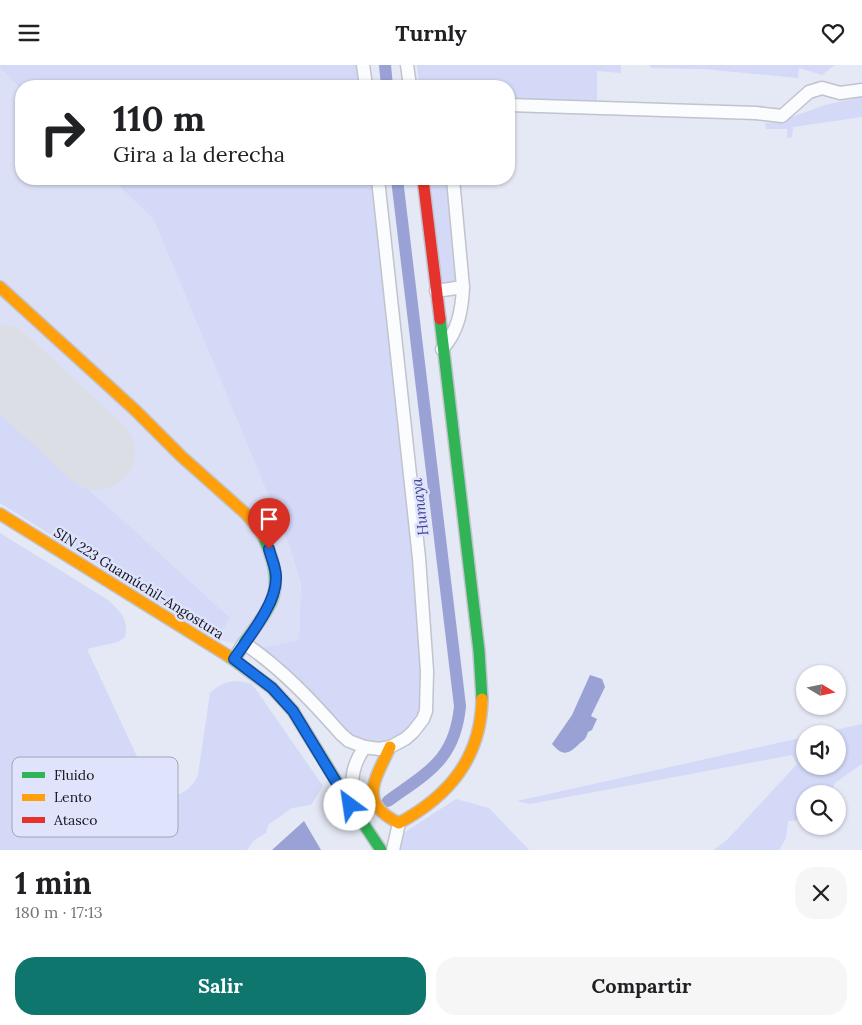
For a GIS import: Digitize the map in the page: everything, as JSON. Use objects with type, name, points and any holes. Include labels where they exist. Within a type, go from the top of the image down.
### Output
[{"type":"street","points":[[363,65],[365,80]]},
{"type":"street","points":[[408,65],[409,80]]},
{"type":"street","points":[[515,105],[756,113],[782,116],[810,92],[822,88],[840,93],[862,90]]},
{"type":"street","points":[[244,643],[279,669],[345,737],[358,745],[378,749],[390,747],[413,732],[423,719],[427,701],[427,671],[419,558],[379,185]]},
{"type":"street","points":[[399,823],[419,813],[444,792],[461,772],[473,751],[480,726],[482,689],[424,185]]},
{"type":"street","points":[[442,349],[448,342],[459,319],[462,303],[463,287],[454,185]]},
{"type":"street","points":[[0,287],[135,409],[181,456],[241,509],[256,525],[269,549],[276,579],[272,600],[234,659]]},
{"type":"street","points":[[436,291],[463,287]]},
{"type":"street","name":"SIN 223 Guamúchil-Angostura","points":[[0,514],[234,659],[272,688],[293,711],[350,805],[381,850]]},
{"type":"street","points":[[350,805],[354,766],[357,757],[366,747]]},
{"type":"street","points":[[390,747],[372,793],[374,805],[381,815],[399,823]]},
{"type":"street","points":[[393,850],[399,823]]},
{"type":"shaded area","points":[[0,65],[362,65],[363,80],[15,80],[15,83],[0,68]]},
{"type":"shaded area","points":[[417,65],[621,65],[621,73],[597,71],[597,113],[515,107],[515,80],[418,80]]},
{"type":"shaded area","points":[[650,65],[835,65],[822,75],[799,68],[798,78],[703,69],[651,68]]},
{"type":"shaded area","points":[[0,68],[15,83],[15,185],[118,185],[154,220],[290,547],[301,585],[299,640],[255,649],[217,639],[230,618],[134,530],[0,413]]},
{"type":"shaded area","points":[[862,97],[862,117],[793,127],[792,137],[787,138],[787,129],[766,129],[765,123],[778,122],[825,105]]},
{"type":"shaded area","points":[[118,185],[377,185],[395,356],[434,667],[427,712],[390,751],[350,744],[255,649],[299,640],[301,585],[290,547],[154,220]]},
{"type":"shaded area","points":[[431,185],[459,185],[458,280],[442,283]]},
{"type":"shaded area","points":[[0,380],[88,461],[75,478],[230,618],[217,639],[0,503]]},
{"type":"shaded area","points":[[0,533],[108,600],[123,616],[126,625],[125,637],[118,642],[87,649],[137,757],[12,757],[12,837],[178,837],[178,793],[189,788],[198,775],[210,693],[220,685],[235,681],[252,684],[323,786],[311,805],[292,808],[268,825],[266,833],[253,841],[247,850],[0,850]]},
{"type":"shaded area","points":[[862,724],[862,764],[834,785],[796,785],[796,821],[788,821],[786,838],[779,850],[714,850],[728,839],[796,765],[796,775],[846,775],[846,728]]},
{"type":"shaded area","points":[[796,739],[796,762],[792,755],[530,804],[517,801]]},
{"type":"shaded area","points":[[456,799],[489,808],[529,850],[398,850],[405,832]]},
{"type":"water","points":[[590,675],[602,679],[605,687],[591,716],[597,719],[592,730],[588,732],[584,740],[568,752],[559,751],[552,744],[572,715]]},
{"type":"water","points":[[304,821],[321,850],[272,850]]},
{"type":"waterway","name":"Humaya","points":[[385,65],[386,80]]},
{"type":"waterway","name":"Humaya","points":[[388,801],[427,772],[446,752],[457,724],[460,706],[398,185]]},
{"type":"runway","points":[[0,362],[97,452]]},
{"type":"traffic: fast","points":[[440,319],[479,651],[482,699]]},
{"type":"traffic: fast","points":[[244,643],[266,611],[274,592],[274,567],[263,536]]},
{"type":"traffic: fast","points":[[230,657],[272,688],[293,711],[381,850]]},
{"type":"traffic: slow","points":[[0,287],[245,513],[263,536]]},
{"type":"traffic: slow","points":[[0,514],[230,657]]},
{"type":"traffic: slow","points":[[390,747],[375,780],[374,799],[378,807],[386,815],[399,823],[433,801],[459,773],[476,739],[482,699]]},
{"type":"traffic: jam","points":[[424,185],[440,319]]},
{"type":"route","points":[[269,549],[276,579],[272,600],[234,659],[272,688],[293,711],[350,805]]}]
